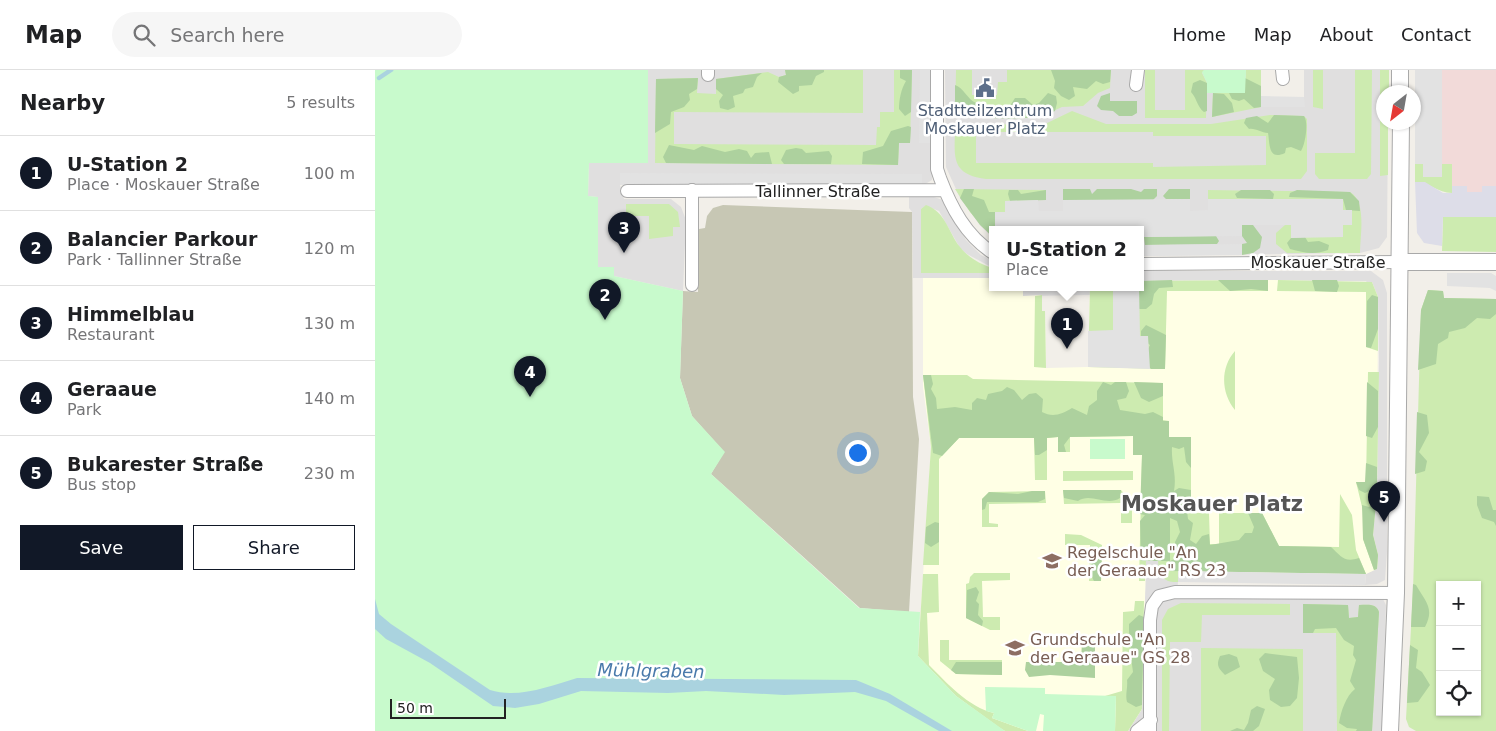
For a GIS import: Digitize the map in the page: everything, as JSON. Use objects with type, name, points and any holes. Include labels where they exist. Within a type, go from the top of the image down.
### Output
[{"type":"street","points":[[937,70],[937,169],[944,190],[956,213],[973,238],[989,250]]},
{"type":"street","points":[[1136,85],[1138,70]]},
{"type":"street","points":[[1400,70],[1400,85]]},
{"type":"street","points":[[1390,731],[1396,593],[1401,130]]},
{"type":"street","points":[[692,190],[692,285]]},
{"type":"street","name":"Tallinner Straße","points":[[627,191],[944,190]]},
{"type":"street","name":"Moskauer Straße","points":[[1144,264],[1496,262]]},
{"type":"street","points":[[1137,731],[1150,726],[1150,620],[1152,606],[1159,596],[1175,592],[1396,593]]},
{"type":"shaded area","points":[[648,70],[931,70],[932,180],[922,186],[620,185],[624,199],[671,199],[681,207],[686,220],[683,291],[614,276],[598,267],[598,197],[588,196],[589,163],[648,163]]},
{"type":"shaded area","points":[[920,70],[931,70],[930,143],[919,143]]},
{"type":"shaded area","points":[[945,70],[1261,70],[1261,107],[1304,107],[1304,70],[1389,70],[1389,85],[1376,85],[1376,130],[1388,130],[1387,237],[1379,248],[1360,253],[1144,256],[1144,226],[989,226],[989,234],[960,198],[946,167]]},
{"type":"shaded area","points":[[1415,70],[1442,70],[1442,177],[1423,177],[1423,164],[1415,164],[1415,130],[1421,130],[1421,85],[1415,85]]},
{"type":"shaded area","points":[[1442,70],[1496,70],[1496,186],[1483,186],[1483,192],[1466,192],[1466,186],[1452,186],[1452,164],[1442,164]]},
{"type":"shaded area","points":[[1261,96],[1304,97],[1305,107],[1261,107]]},
{"type":"shaded area","points":[[620,173],[922,174],[922,186],[620,185]]},
{"type":"shaded area","points":[[1415,182],[1425,182],[1443,193],[1452,193],[1452,186],[1467,186],[1467,192],[1482,192],[1482,186],[1496,186],[1496,217],[1443,217],[1442,246],[1424,243],[1417,233]]},
{"type":"shaded area","points":[[909,196],[934,197],[943,200],[966,240],[981,255],[989,259],[989,266],[967,254],[960,248],[939,211],[926,206],[921,209],[921,273],[989,273],[989,278],[913,278],[912,212],[909,208]]},
{"type":"shaded area","points":[[1190,199],[1190,211],[1208,210],[1208,199],[1343,199],[1343,210],[1352,210],[1352,225],[1343,225],[1343,237],[1291,238],[1291,225],[1242,225],[1242,236],[1144,237],[1144,226],[995,226],[995,212],[1005,212],[1005,201],[1038,200],[1039,211],[1063,211],[1063,200]]},
{"type":"shaded area","points":[[723,205],[912,212],[913,397],[919,439],[909,612],[860,608],[711,474],[724,452],[692,416],[680,378],[683,291],[698,292],[699,229],[705,228],[707,216],[713,208]]},
{"type":"shaded area","points":[[1242,244],[1242,255],[1144,256],[1144,245]]},
{"type":"shaded area","points":[[1144,271],[1371,271],[1383,280],[1387,293],[1387,552],[1385,580],[1377,584],[1365,585],[1366,574],[1377,568],[1378,555],[1373,535],[1377,488],[1379,360],[1378,297],[1366,281],[1144,281]]},
{"type":"shaded area","points":[[1447,273],[1491,273],[1496,276],[1496,291],[1490,288],[1447,286]]},
{"type":"shaded area","points":[[923,278],[989,278],[989,291],[1023,291],[1023,296],[1042,295],[1042,311],[1045,311],[1046,368],[1088,367],[1090,291],[1144,291],[1144,281],[1274,280],[1372,282],[1378,297],[1377,488],[1373,535],[1378,555],[1377,569],[1366,574],[1169,571],[1169,561],[1146,561],[1142,709],[1128,731],[1005,731],[956,696],[918,656],[931,447],[923,387]]},
{"type":"shaded area","points":[[1023,291],[1090,291],[1090,295],[1023,296]]},
{"type":"shaded area","points":[[1113,291],[1139,291],[1140,336],[1148,336],[1150,369],[1088,367],[1088,331],[1113,330]]},
{"type":"shaded area","points":[[1146,561],[1158,561],[1178,582],[1177,595],[1383,599],[1386,605],[1382,731],[1128,731],[1142,709]]},
{"type":"shaded area","points":[[1178,571],[1366,574],[1365,585],[1178,582]]},
{"type":"green space","points":[[375,70],[648,70],[648,163],[589,163],[588,196],[598,197],[598,267],[614,267],[614,276],[683,291],[680,378],[692,416],[725,452],[711,474],[859,608],[920,612],[918,656],[956,696],[1005,731],[375,731]]},
{"type":"green space","points":[[785,70],[863,70],[863,113],[674,112],[674,144],[876,145],[877,127],[880,127],[880,112],[894,112],[894,70],[912,70],[910,143],[899,143],[898,165],[655,163],[656,79],[698,78],[697,93],[716,94],[716,79],[768,72],[779,77],[786,75]]},
{"type":"green space","points":[[785,70],[824,70],[824,72],[816,76],[812,85],[799,86],[799,91],[793,94],[778,82],[779,77],[786,75]]},
{"type":"green space","points":[[900,70],[912,70],[911,112],[905,116],[899,109],[899,102],[906,81],[900,78]]},
{"type":"green space","points":[[956,70],[972,70],[972,95],[997,95],[998,82],[1007,82],[1007,70],[1111,70],[1110,88],[1098,93],[1083,106],[1062,107],[1038,118],[955,117]]},
{"type":"green space","points":[[1051,70],[1111,70],[1110,82],[1103,84],[1096,81],[1087,89],[1073,87],[1075,96],[1069,100],[1061,96],[1054,88],[1055,81]]},
{"type":"green space","points":[[1145,70],[1155,70],[1155,110],[1185,110],[1185,70],[1204,70],[1202,73],[1207,83],[1206,118],[1145,118]]},
{"type":"green space","points":[[1204,70],[1246,70],[1245,93],[1207,93],[1207,83],[1202,72]]},
{"type":"green space","points":[[1246,70],[1261,70],[1261,107],[1212,117],[1213,93],[1245,93]]},
{"type":"green space","points":[[1313,70],[1323,70],[1323,109],[1313,107]]},
{"type":"green space","points":[[1355,70],[1372,70],[1371,174],[1367,179],[1319,179],[1315,174],[1315,153],[1355,153]]},
{"type":"green space","points":[[1380,70],[1389,70],[1389,85],[1380,85]]},
{"type":"green space","points":[[762,73],[757,77],[753,87],[733,96],[735,107],[728,110],[720,108],[719,101],[723,95],[716,89],[716,79]]},
{"type":"green space","points":[[698,78],[697,89],[689,94],[690,100],[684,107],[671,112],[670,124],[655,133],[656,79]]},
{"type":"green space","points":[[1245,78],[1261,86],[1261,107],[1254,108],[1244,99],[1239,101],[1232,99],[1229,93],[1245,93]]},
{"type":"green space","points":[[1200,80],[1207,83],[1207,111],[1204,112],[1191,92],[1193,83]]},
{"type":"green space","points":[[955,85],[976,103],[979,109],[977,117],[958,117],[960,111],[955,106]]},
{"type":"green space","points":[[1048,93],[1056,96],[1055,111],[1030,118],[987,118],[986,112],[991,107],[1008,109],[1015,98],[1025,98],[1033,105],[1039,103]]},
{"type":"green space","points":[[1110,93],[1110,101],[1137,101],[1137,113],[1132,116],[1119,116],[1113,111],[1101,110],[1097,106],[1101,96]]},
{"type":"green space","points":[[1213,93],[1224,94],[1232,103],[1234,112],[1212,117]]},
{"type":"green space","points":[[1072,111],[1106,124],[1211,124],[1270,115],[1304,116],[1307,119],[1307,171],[1301,179],[986,179],[974,177],[966,173],[957,162],[955,154],[955,125],[1045,124]],"holes":[[[976,132],[1153,132],[1153,136],[1266,136],[1266,165],[1153,167],[1153,163],[976,163]]]},
{"type":"green space","points":[[1274,115],[1304,116],[1306,134],[1301,151],[1291,147],[1286,148],[1285,153],[1275,155],[1271,150],[1268,133],[1249,129],[1244,123],[1246,118],[1257,116],[1268,123]]},
{"type":"green space","points":[[908,126],[911,127],[910,143],[899,143],[898,165],[862,164],[863,152],[883,146],[891,131]]},
{"type":"green space","points":[[1380,130],[1388,130],[1388,175],[1380,176]]},
{"type":"green space","points":[[669,145],[694,150],[702,146],[725,152],[739,149],[747,151],[751,158],[755,153],[769,152],[772,164],[666,163],[663,157]]},
{"type":"green space","points":[[802,149],[806,153],[829,151],[832,156],[831,164],[784,164],[781,160],[786,150]]},
{"type":"green space","points":[[1415,164],[1423,164],[1423,177],[1442,177],[1442,164],[1452,164],[1452,193],[1415,182]]},
{"type":"green space","points":[[955,189],[1046,190],[1046,200],[1005,201],[1005,212],[995,212],[995,226],[989,226],[989,233],[970,212]]},
{"type":"green space","points":[[964,189],[974,189],[972,196],[984,200],[989,212],[995,212],[995,226],[989,226],[989,233],[980,225],[960,198]]},
{"type":"green space","points":[[1063,189],[1090,189],[1092,194],[1097,189],[1131,189],[1141,192],[1144,189],[1157,189],[1157,196],[1153,200],[1063,200]]},
{"type":"green space","points":[[1169,189],[1190,189],[1190,199],[1166,199],[1163,196]]},
{"type":"green space","points":[[1009,190],[1018,190],[1021,194],[1046,190],[1046,200],[1010,201]]},
{"type":"green space","points":[[1208,190],[1350,192],[1359,203],[1361,211],[1360,253],[1287,253],[1276,244],[1276,233],[1285,225],[1292,225],[1291,237],[1343,225],[1352,225],[1352,210],[1343,210],[1343,199],[1208,199]]},
{"type":"green space","points":[[1241,190],[1270,190],[1274,194],[1273,199],[1237,198],[1235,194]]},
{"type":"green space","points":[[1297,190],[1350,192],[1359,201],[1360,211],[1346,210],[1343,199],[1289,197],[1290,193]]},
{"type":"green space","points":[[626,204],[669,204],[678,212],[680,227],[673,227],[673,236],[649,239],[649,216],[626,216]]},
{"type":"green space","points":[[926,205],[938,212],[963,251],[975,260],[989,267],[989,273],[921,273],[921,209]]},
{"type":"green space","points":[[1443,217],[1496,217],[1496,252],[1442,251]]},
{"type":"green space","points":[[1242,225],[1253,225],[1262,237],[1260,248],[1253,253],[1242,255],[1242,244],[1247,243],[1242,236]]},
{"type":"green space","points":[[1216,236],[1219,241],[1217,244],[1145,245],[1144,237]]},
{"type":"green space","points":[[1305,237],[1308,242],[1319,241],[1329,245],[1328,250],[1319,253],[1309,253],[1290,249],[1287,243],[1291,238]]},
{"type":"green space","points":[[1172,280],[1173,287],[1159,288],[1154,294],[1152,304],[1146,309],[1134,309],[1125,291],[1144,291],[1144,281]]},
{"type":"green space","points":[[1218,280],[1268,280],[1268,291],[1251,289],[1230,291]]},
{"type":"green space","points":[[1268,280],[1268,291],[1167,291],[1165,369],[1088,367],[1090,291],[1144,291],[1144,281]]},
{"type":"green space","points":[[1278,280],[1372,282],[1378,297],[1378,351],[1366,347],[1366,292],[1277,291]]},
{"type":"green space","points":[[1312,280],[1337,280],[1339,286],[1337,292],[1315,291]]},
{"type":"green space","points":[[1428,290],[1443,291],[1444,298],[1496,299],[1496,731],[1416,731],[1409,727],[1406,719],[1413,591],[1421,310]]},
{"type":"green space","points":[[1428,290],[1443,291],[1444,298],[1496,299],[1496,314],[1490,319],[1477,318],[1465,328],[1449,332],[1448,338],[1438,344],[1436,364],[1418,370],[1421,310]]},
{"type":"green space","points":[[1042,295],[1042,311],[1045,311],[1046,368],[1034,367],[1035,296]]},
{"type":"green space","points":[[1372,295],[1378,297],[1378,329],[1371,348],[1366,347],[1367,301]]},
{"type":"green space","points":[[1146,325],[1166,335],[1165,369],[1151,369],[1145,363],[1145,355],[1150,345],[1141,338],[1141,331]]},
{"type":"green space","points":[[1235,351],[1235,410],[1227,396],[1224,380],[1227,365]]},
{"type":"green space","points":[[1368,372],[1379,372],[1377,488],[1373,535],[1378,555],[1377,569],[1374,570],[1363,539],[1363,511],[1356,482],[1366,482]]},
{"type":"green space","points":[[923,375],[967,375],[973,379],[1163,383],[1163,420],[1169,421],[1169,437],[1191,437],[1191,513],[1209,513],[1210,544],[1219,544],[1219,513],[1262,513],[1279,546],[1339,547],[1340,494],[1352,515],[1356,550],[1366,574],[1178,571],[1178,582],[1173,582],[1163,577],[1159,570],[1158,561],[1146,561],[1145,581],[1139,581],[1142,455],[1133,455],[1133,436],[1070,437],[1070,452],[1058,452],[1058,437],[1047,438],[1047,480],[1035,480],[1034,438],[959,438],[939,459],[939,565],[923,565],[931,447]]},
{"type":"green space","points":[[923,375],[931,375],[933,384],[931,389],[936,398],[937,409],[955,407],[972,410],[972,403],[977,398],[986,400],[988,394],[1002,391],[1007,387],[1014,390],[1022,400],[1029,394],[1036,393],[1043,399],[1042,412],[1054,415],[1072,408],[1087,415],[1089,406],[1097,400],[1097,391],[1103,382],[1111,385],[1115,382],[1126,382],[1129,391],[1126,398],[1117,400],[1120,410],[1145,414],[1153,412],[1163,417],[1163,421],[1169,421],[1169,437],[1191,437],[1191,468],[1186,462],[1184,447],[1179,449],[1172,447],[1175,479],[1174,491],[1179,488],[1191,490],[1191,507],[1187,511],[1188,519],[1193,523],[1190,540],[1196,544],[1202,536],[1209,534],[1210,545],[1239,540],[1245,533],[1252,533],[1254,527],[1248,513],[1262,513],[1279,546],[1331,547],[1346,559],[1359,558],[1366,574],[1169,571],[1169,561],[1141,561],[1140,521],[1145,515],[1140,514],[1142,455],[1133,455],[1133,436],[1070,437],[1064,445],[1066,452],[1058,452],[1058,437],[1047,438],[1047,450],[1039,455],[1035,455],[1034,438],[959,438],[942,456],[933,453]],"holes":[[[1170,518],[1177,521],[1180,532],[1175,542],[1177,558],[1170,561]]]},
{"type":"green space","points":[[1134,382],[1163,383],[1163,396],[1149,402],[1141,398]]},
{"type":"green space","points":[[1367,382],[1378,391],[1378,427],[1372,438],[1366,436]]},
{"type":"green space","points":[[1417,412],[1427,415],[1429,433],[1419,452],[1427,461],[1425,471],[1415,474]]},
{"type":"green space","points":[[1090,439],[1125,439],[1125,459],[1090,459]]},
{"type":"green space","points":[[1366,463],[1377,467],[1377,488],[1365,493],[1359,490],[1356,482],[1365,482]]},
{"type":"green space","points":[[1063,471],[1133,471],[1133,480],[1063,481]]},
{"type":"green space","points":[[1063,490],[1121,490],[1132,503],[1132,523],[1121,523],[1121,503],[1064,504]]},
{"type":"green space","points":[[1063,490],[1121,490],[1120,498],[1115,500],[1104,501],[1088,498],[1078,501],[1064,498]]},
{"type":"green space","points":[[1045,491],[1046,503],[989,504],[989,523],[998,524],[998,527],[982,527],[982,499],[989,492]]},
{"type":"green space","points":[[1045,491],[1045,499],[1038,502],[987,502],[985,509],[982,510],[982,499],[989,492],[1018,494]]},
{"type":"green space","points":[[1477,496],[1489,497],[1493,510],[1496,510],[1496,526],[1494,522],[1482,518],[1477,505]]},
{"type":"green space","points":[[1376,503],[1373,535],[1378,555],[1377,569],[1374,570],[1363,539],[1362,505],[1369,507]]},
{"type":"green space","points":[[935,522],[939,523],[939,542],[931,547],[925,543],[926,527]]},
{"type":"green space","points":[[1065,534],[1081,535],[1102,545],[1101,581],[1089,581],[1090,545],[1065,545]]},
{"type":"green space","points":[[1098,550],[1102,552],[1101,581],[1094,581],[1092,563],[1094,552]]},
{"type":"green space","points":[[974,573],[1010,573],[1010,580],[982,581],[983,617],[1000,617],[1000,630],[990,630],[966,618],[966,584],[969,583],[970,577]]},
{"type":"green space","points":[[923,574],[938,574],[939,612],[927,613],[929,665],[951,687],[975,706],[994,713],[992,718],[1028,731],[1005,731],[1000,728],[956,696],[918,656]]},
{"type":"green space","points":[[1413,584],[1416,585],[1428,605],[1429,615],[1425,627],[1411,627]]},
{"type":"green space","points":[[976,587],[979,592],[976,601],[979,604],[978,615],[983,621],[982,626],[966,618],[967,590]]},
{"type":"green space","points":[[1135,601],[1144,601],[1142,709],[1128,731],[1115,731],[1116,696],[1105,696],[1122,691],[1123,612],[1134,611]]},
{"type":"green space","points":[[1181,603],[1290,604],[1290,615],[1202,615],[1201,642],[1170,642],[1169,731],[1162,731],[1162,620],[1168,609]]},
{"type":"green space","points":[[1303,604],[1348,605],[1349,618],[1358,617],[1359,605],[1371,605],[1378,609],[1372,731],[1337,731],[1336,633],[1303,633]]},
{"type":"green space","points":[[1303,604],[1348,605],[1349,618],[1358,617],[1359,605],[1371,605],[1378,609],[1372,731],[1356,731],[1357,729],[1347,728],[1339,723],[1344,704],[1355,689],[1350,681],[1356,660],[1353,655],[1354,646],[1344,640],[1336,628],[1315,629],[1313,633],[1303,633]]},
{"type":"green space","points":[[1139,615],[1144,617],[1142,705],[1136,707],[1127,702],[1126,697],[1127,680],[1133,672],[1130,650],[1133,640],[1129,633],[1129,624]]},
{"type":"green space","points":[[940,640],[949,640],[949,660],[1002,660],[1002,675],[956,674],[940,661]]},
{"type":"green space","points":[[1082,641],[1095,641],[1095,651],[1091,658],[1095,662],[1095,678],[1050,675],[1029,677],[1025,670],[1026,662],[1081,662]]},
{"type":"green space","points":[[1410,645],[1418,650],[1416,668],[1422,672],[1430,685],[1418,702],[1407,703]]},
{"type":"green space","points":[[1201,648],[1303,649],[1303,731],[1201,731]]},
{"type":"green space","points":[[1265,653],[1297,657],[1299,678],[1297,698],[1290,706],[1281,707],[1270,700],[1269,690],[1275,679],[1263,671],[1259,659]]},
{"type":"green space","points":[[1229,654],[1237,657],[1240,667],[1225,675],[1219,668],[1218,662],[1220,656]]},
{"type":"green space","points":[[956,662],[1002,662],[1002,675],[956,674],[951,670]]},
{"type":"green space","points":[[985,687],[1045,688],[1045,694],[1116,696],[1115,731],[1043,731],[1044,715],[1040,714],[1036,731],[1028,731],[992,718],[994,713],[986,711]]},
{"type":"green space","points":[[1257,706],[1265,709],[1259,726],[1253,731],[1230,731],[1237,728],[1244,730],[1251,710]]},
{"type":"water","points":[[375,599],[379,614],[391,624],[490,690],[512,693],[523,692],[545,688],[577,678],[856,680],[890,694],[952,731],[939,731],[886,701],[855,692],[784,695],[706,691],[668,693],[581,691],[539,704],[515,708],[493,706],[430,663],[386,639],[375,629]]},
{"type":"waterway","points":[[379,78],[391,70]]},
{"type":"place","name":"Stadtteilzentrum Moskauer Platz","points":[[985,88]]},
{"type":"place","name":"Himmelblau","points":[[624,253]]},
{"type":"place","name":"Balancier Parkour","points":[[605,320]]},
{"type":"place","name":"U-Station 2","points":[[1067,349]]},
{"type":"place","name":"Geraaue","points":[[530,397]]},
{"type":"place","name":"Bukarester Straße","points":[[1384,522]]},
{"type":"place","name":"Regelschule \"An der Geraaue\" RS 23","points":[[1052,561]]},
{"type":"place","name":"Grundschule \"An der Geraaue\" GS 28","points":[[1015,648]]},
{"type":"district","name":"Moskauer Platz","points":[[1212,504]]},
{"type":"water label","name":"Mühlgraben","points":[[651,671]]}]
